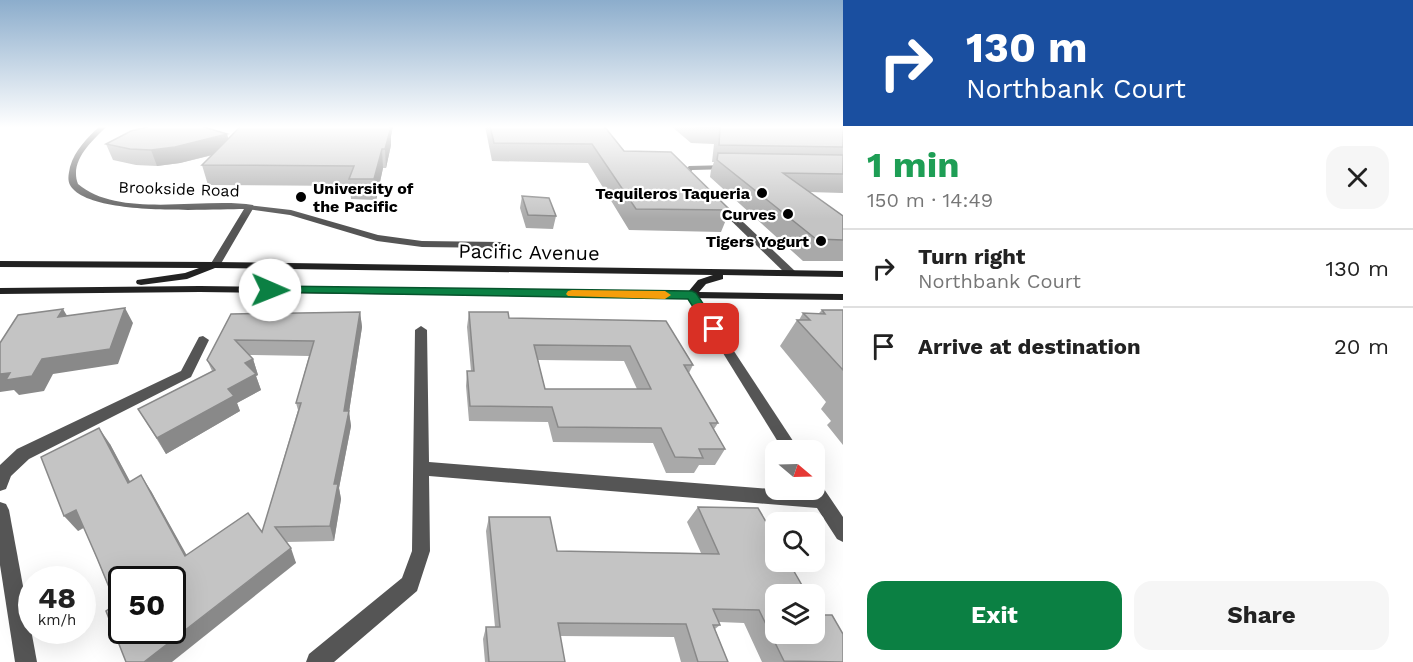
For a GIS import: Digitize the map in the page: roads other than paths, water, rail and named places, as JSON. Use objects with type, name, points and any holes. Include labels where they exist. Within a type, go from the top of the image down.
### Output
[{"type":"main road","name":"Pacific Avenue","points":[[0,264],[843,274]]},
{"type":"main road","points":[[54,290],[168,279],[195,274],[215,265]]},
{"type":"main road","points":[[692,295],[697,285],[705,279],[792,274]]},
{"type":"main road","points":[[0,291],[200,289],[843,297]]},
{"type":"street","name":"Brookside Road","points":[[77,157],[72,176],[73,183],[85,193],[108,201],[138,205],[250,207],[291,213],[377,238],[422,244],[501,245]]},
{"type":"street","points":[[700,185],[687,172],[689,168],[738,167]]},
{"type":"street","points":[[708,193],[792,274]]},
{"type":"street","name":"Brookside Road","points":[[215,265],[250,207]]},
{"type":"street","points":[[692,295],[785,440]]},
{"type":"street","points":[[317,662],[410,584],[421,551],[422,330]]},
{"type":"street","points":[[0,484],[4,472],[23,454],[186,374],[203,340]]},
{"type":"street","points":[[421,468],[765,490]]},
{"type":"street","points":[[823,500],[843,533]]},
{"type":"street","points":[[0,510],[26,662]]},
{"type":"place","name":"Tequileros Taqueria","points":[[762,193]]},
{"type":"place","name":"University of the Pacific","points":[[301,197]]},
{"type":"place","name":"Curves","points":[[788,214]]},
{"type":"place","name":"Tigers Yogurt","points":[[821,241]]}]
